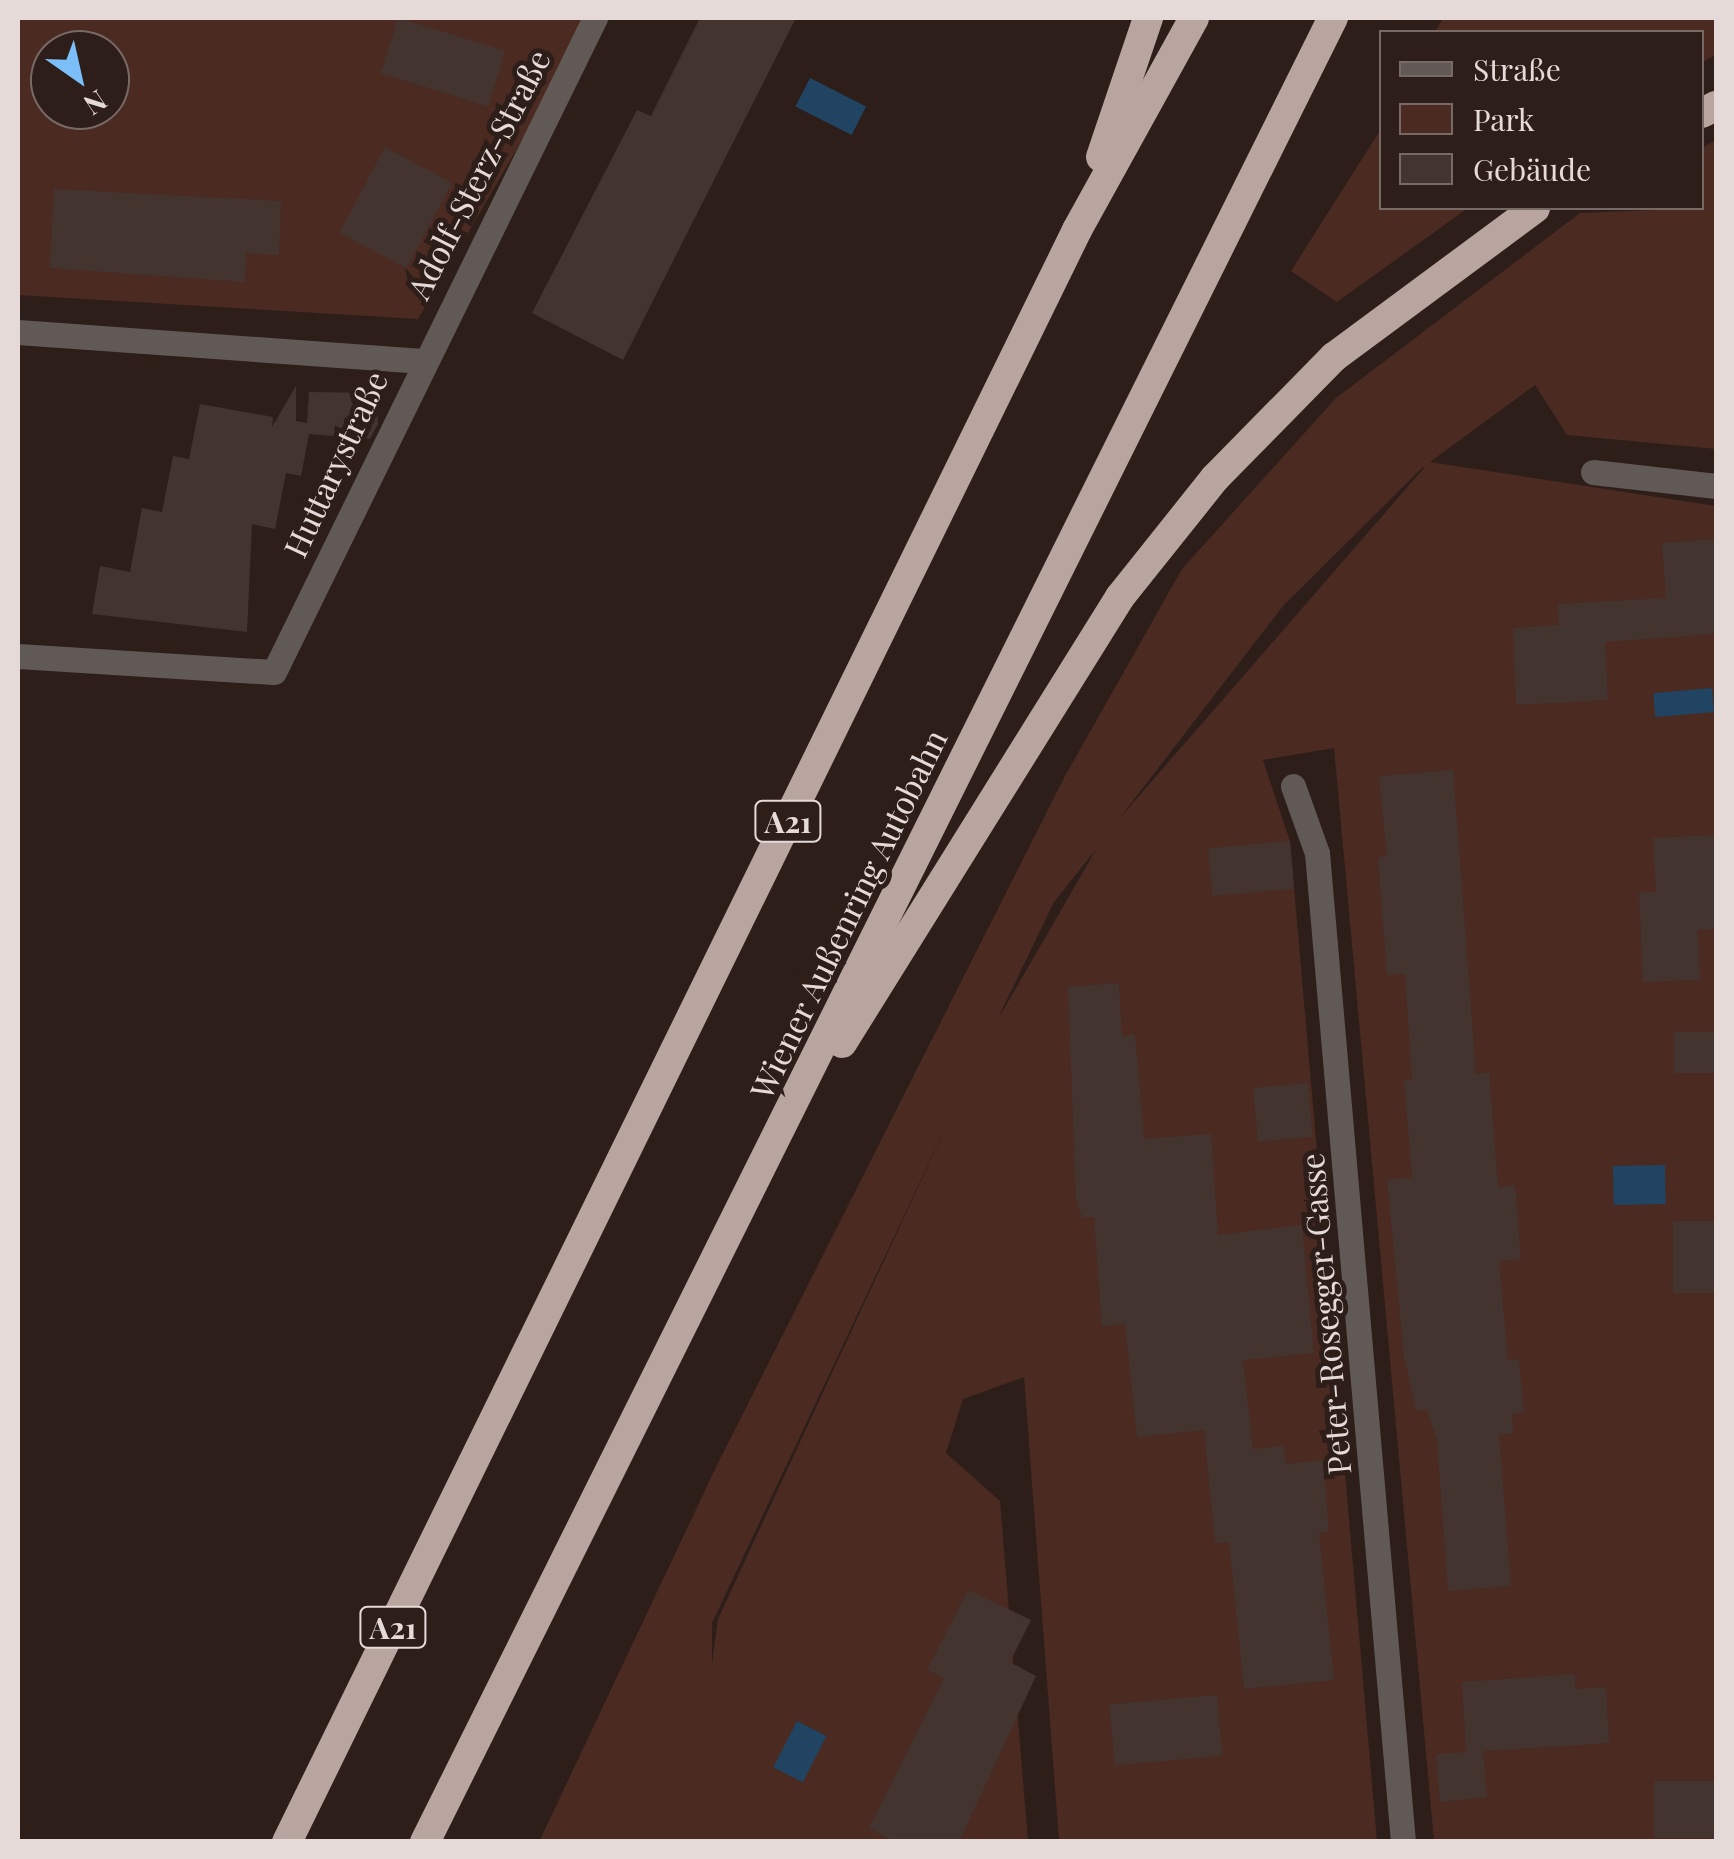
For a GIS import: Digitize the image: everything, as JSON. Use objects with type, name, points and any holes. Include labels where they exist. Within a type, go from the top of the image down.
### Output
[{"type":"highway","points":[[1077,230],[1148,18]]},
{"type":"highway","name":"A21","points":[[287,1842],[1077,230],[1194,18]]},
{"type":"highway","name":"Wiener Außenring Autobahn","points":[[425,1842],[1334,18]]},
{"type":"highway","points":[[744,1203],[1120,596],[1215,478],[1334,358],[1532,210]]},
{"type":"street","name":"Adolf-Sterz-Straße","points":[[419,361],[594,18]]},
{"type":"street","name":"Huttarystraße","points":[[18,332],[419,361],[274,672],[18,656]]},
{"type":"street","points":[[1593,472],[1716,486]]},
{"type":"street","name":"Peter-Rosegger-Gasse","points":[[1293,786],[1317,853],[1403,1842]]},
{"type":"green space","points":[[18,18],[593,18],[418,319],[18,295]]},
{"type":"green space","points":[[1443,18],[1716,18],[1716,55],[1704,61],[1704,30],[1436,30]]},
{"type":"green space","points":[[1379,132],[1379,210],[1465,210],[1337,302],[1291,271]]},
{"type":"green space","points":[[1716,140],[1716,449],[1567,435],[1535,385],[1430,462],[1716,506],[1716,1841],[1434,1841],[1334,748],[1263,760],[1290,841],[1377,1841],[1059,1841],[1024,1377],[963,1399],[946,1453],[1000,1501],[1028,1841],[539,1842],[716,1467],[1065,776],[1182,569],[1336,398],[1580,213],[1704,210],[1704,147]],"holes":[[[1424,468],[1119,819],[1283,606]],[[1097,848],[1001,1014],[1000,1014],[1054,902]],[[951,1116],[718,1619],[712,1663],[712,1623]]]},
{"type":"water","points":[[810,78],[866,107],[852,135],[795,107]]},
{"type":"water","points":[[1712,688],[1714,712],[1655,717],[1653,693]]},
{"type":"water","points":[[1665,1165],[1666,1204],[1614,1205],[1613,1166]]},
{"type":"water","points":[[797,1721],[826,1736],[803,1782],[773,1767]]},
{"type":"building","points":[[398,18],[505,51],[488,106],[381,73]]},
{"type":"building","points":[[700,18],[796,18],[623,360],[532,313],[637,110],[651,116]]},
{"type":"building","points":[[385,147],[452,183],[407,268],[339,233]]},
{"type":"building","points":[[54,189],[281,201],[279,255],[246,253],[245,282],[50,268]]},
{"type":"building","points":[[296,386],[296,421],[307,423],[309,392],[376,393],[378,424],[370,439],[309,434],[301,476],[286,473],[275,529],[252,524],[247,632],[92,614],[100,566],[130,572],[142,508],[162,512],[173,456],[189,459],[200,404],[273,417],[272,427]]},
{"type":"building","points":[[1716,539],[1716,634],[1605,642],[1608,700],[1516,705],[1513,628],[1559,625],[1558,604],[1666,598],[1662,543]]},
{"type":"building","points":[[1453,770],[1476,1074],[1489,1072],[1498,1187],[1515,1185],[1521,1259],[1499,1261],[1508,1360],[1519,1359],[1524,1412],[1512,1414],[1513,1433],[1499,1435],[1511,1586],[1448,1591],[1437,1441],[1427,1410],[1416,1411],[1404,1356],[1387,1180],[1412,1177],[1404,1080],[1412,1079],[1405,974],[1387,975],[1378,857],[1387,856],[1379,776]]},
{"type":"building","points":[[1716,835],[1716,929],[1698,930],[1700,980],[1643,982],[1639,892],[1656,892],[1653,838]]},
{"type":"building","points":[[1290,841],[1294,889],[1212,896],[1208,848]]},
{"type":"building","points":[[1119,983],[1122,1036],[1135,1034],[1144,1139],[1211,1134],[1218,1235],[1302,1225],[1314,1353],[1243,1360],[1253,1449],[1284,1446],[1286,1464],[1323,1460],[1329,1532],[1319,1533],[1334,1680],[1244,1689],[1229,1542],[1215,1543],[1204,1430],[1137,1437],[1125,1324],[1102,1326],[1094,1217],[1082,1218],[1076,1198],[1068,987]]},
{"type":"building","points":[[1674,1032],[1716,1032],[1716,1073],[1674,1073]]},
{"type":"building","points":[[1308,1083],[1313,1137],[1258,1142],[1253,1088]]},
{"type":"building","points":[[1673,1221],[1716,1221],[1716,1293],[1673,1293]]},
{"type":"building","points":[[968,1590],[1031,1620],[1010,1662],[1036,1676],[959,1842],[895,1842],[869,1828],[944,1678],[927,1670]]},
{"type":"building","points":[[1575,1674],[1575,1689],[1606,1687],[1609,1743],[1483,1751],[1487,1797],[1440,1802],[1436,1754],[1466,1752],[1462,1682]]},
{"type":"building","points":[[1217,1695],[1222,1756],[1115,1765],[1109,1704]]},
{"type":"building","points":[[1654,1781],[1716,1781],[1716,1838],[1654,1838]]}]
